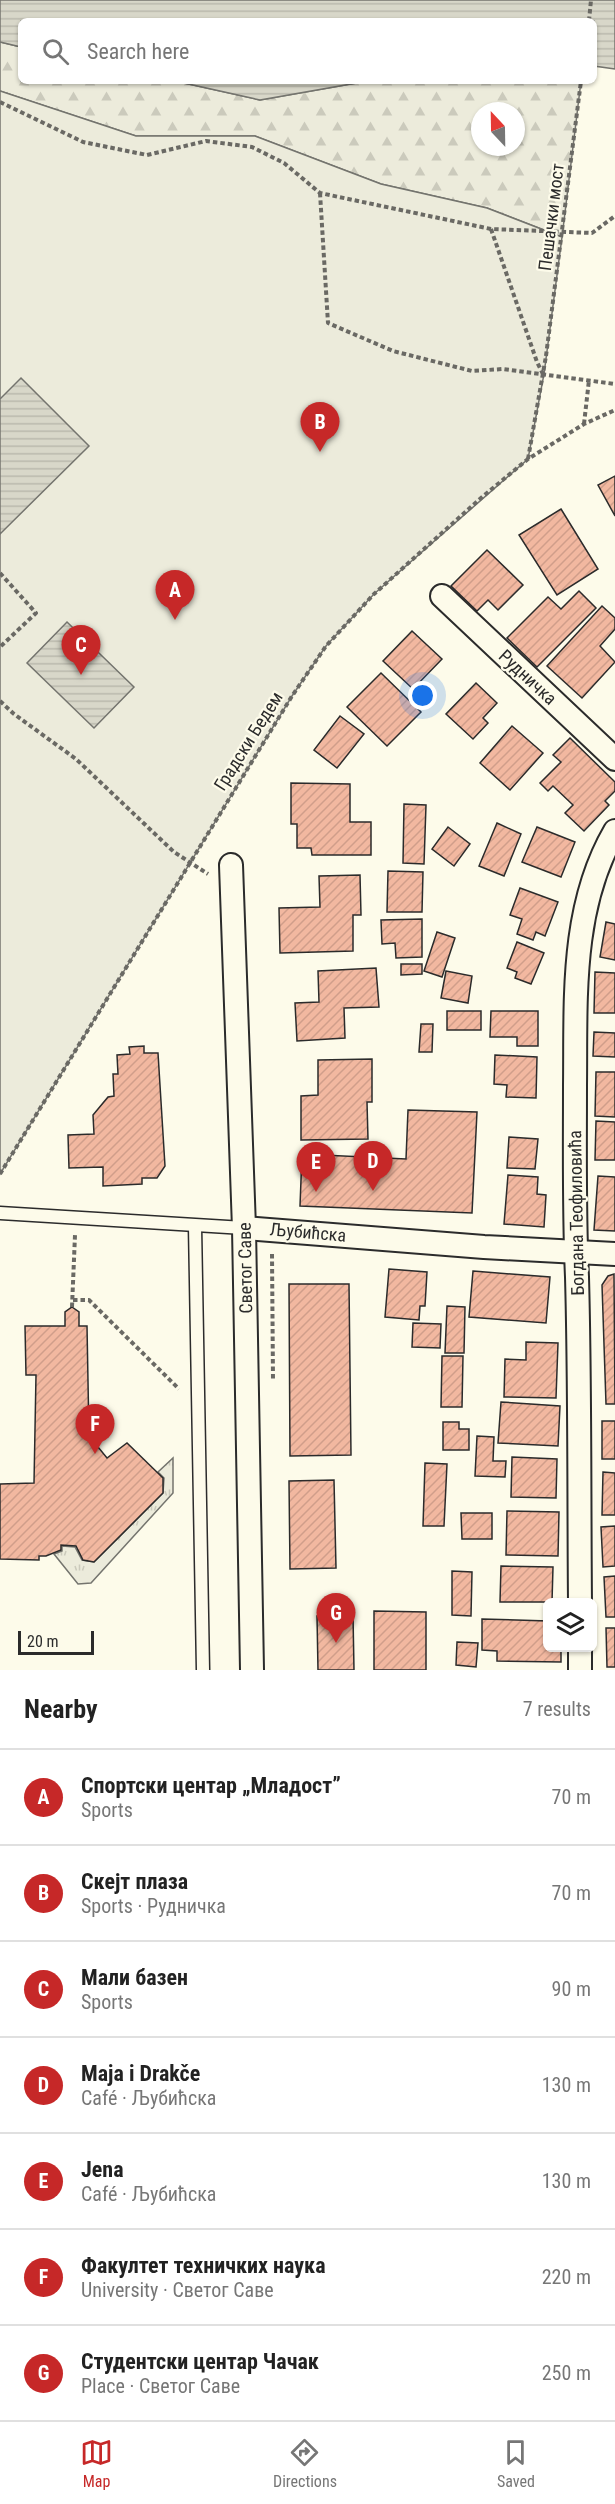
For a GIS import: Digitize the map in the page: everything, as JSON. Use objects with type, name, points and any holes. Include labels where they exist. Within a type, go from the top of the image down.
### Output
[{"type":"street","name":"Рудничка","points":[[441,596],[615,759]]},
{"type":"street","name":"Богдана Теофиловића","points":[[580,1598],[575,1252],[576,1003],[579,944],[588,890],[606,845],[615,831]]},
{"type":"street","name":"Светог Саве","points":[[231,866],[244,1228],[252,1670]]},
{"type":"street","name":"Љубићска","points":[[244,1228],[484,1247],[615,1254]]},
{"type":"street","points":[[580,1652],[580,1670]]},
{"type":"lane","name":"Љубићска","points":[[0,1212],[75,1219],[244,1228]]},
{"type":"lane","points":[[195,1226],[203,1670]]},
{"type":"path","points":[[589,18],[591,0]]},
{"type":"path","name":"Пешачки мост","points":[[528,459],[544,374],[581,84]]},
{"type":"path","points":[[0,102],[83,142],[147,155],[206,141],[252,147],[284,163],[320,193],[491,229],[592,233],[615,216]]},
{"type":"path","points":[[320,193],[328,322],[393,351],[472,371],[503,369],[615,384]]},
{"type":"path","points":[[491,229],[537,362],[544,374]]},
{"type":"path","points":[[584,424],[589,380]]},
{"type":"path","name":"Градски Бедем","points":[[0,1174],[189,862],[292,696],[326,646],[374,594],[528,459],[584,424],[615,410]]},
{"type":"path","points":[[0,573],[36,614],[0,647]]},
{"type":"path","points":[[0,701],[14,714],[76,759],[174,852],[210,875]]},
{"type":"path","points":[[72,1307],[75,1219]]},
{"type":"path","points":[[73,1300],[89,1300],[179,1388],[179,1399]]},
{"type":"green space","points":[[0,42],[18,46],[18,84],[188,84],[260,100],[351,84],[581,84],[562,237],[487,208],[381,184],[255,136],[136,136],[0,91]]},
{"type":"green space","points":[[0,91],[136,136],[255,136],[381,184],[487,208],[562,237],[544,374],[528,459],[374,594],[326,646],[292,696],[0,1174]]},
{"type":"green space","points":[[173,1458],[173,1493],[91,1583],[78,1584],[54,1554],[62,1551],[62,1546],[75,1547],[82,1560],[94,1562],[163,1493],[164,1478],[158,1472]]},
{"type":"shaded area","points":[[0,0],[615,0],[615,69],[597,66],[597,18],[18,18],[18,46],[0,42]]},
{"type":"shaded area","points":[[188,84],[351,84],[260,100]]},
{"type":"shaded area","points":[[21,378],[89,446],[0,534],[0,399]]},
{"type":"shaded area","points":[[67,622],[134,687],[94,728],[27,663]]},
{"type":"building","points":[[615,476],[615,516],[598,485]]},
{"type":"building","points":[[561,509],[598,569],[557,595],[519,535]]},
{"type":"building","points":[[487,550],[523,585],[498,610],[488,600],[477,611],[451,586]]},
{"type":"building","points":[[579,591],[596,608],[537,667],[507,638],[548,597],[561,609]]},
{"type":"building","points":[[602,606],[615,618],[615,629],[600,646],[615,662],[582,698],[547,666]]},
{"type":"building","points":[[412,631],[442,659],[413,689],[383,661]]},
{"type":"building","points":[[381,673],[421,712],[387,746],[347,707]]},
{"type":"building","points":[[476,683],[497,703],[483,718],[488,723],[473,739],[446,714]]},
{"type":"building","points":[[340,716],[364,734],[337,768],[314,750]]},
{"type":"building","points":[[512,726],[543,753],[510,790],[480,763]]},
{"type":"building","points":[[570,738],[615,782],[615,791],[605,801],[609,805],[584,831],[565,813],[573,805],[553,786],[548,791],[540,783],[561,762],[553,755]]},
{"type":"building","points":[[291,783],[350,784],[350,822],[371,822],[371,855],[312,855],[311,848],[297,848],[297,824],[291,824]]},
{"type":"building","points":[[404,804],[426,805],[424,864],[403,863]]},
{"type":"building","points":[[497,823],[521,834],[504,876],[479,866]]},
{"type":"building","points":[[448,827],[470,844],[454,866],[432,849]]},
{"type":"building","points":[[537,827],[575,842],[561,877],[522,862]]},
{"type":"building","points":[[388,871],[423,872],[422,912],[387,912]]},
{"type":"building","points":[[360,875],[361,915],[353,915],[353,951],[280,953],[279,908],[320,907],[319,876]]},
{"type":"building","points":[[520,888],[558,902],[545,936],[536,932],[533,940],[517,934],[522,919],[510,915]]},
{"type":"building","points":[[422,919],[422,957],[396,958],[395,943],[382,944],[381,920]]},
{"type":"building","points":[[606,922],[615,924],[615,960],[600,957]]},
{"type":"building","points":[[437,932],[455,938],[442,977],[424,971]]},
{"type":"building","points":[[517,942],[544,953],[531,984],[515,978],[517,972],[507,968]]},
{"type":"building","points":[[401,964],[422,964],[422,974],[401,975]]},
{"type":"building","points":[[376,968],[379,1007],[344,1008],[345,1038],[297,1041],[295,1003],[319,1002],[318,971]]},
{"type":"building","points":[[446,971],[472,976],[468,1003],[441,998]]},
{"type":"building","points":[[595,972],[615,973],[615,1013],[594,1013]]},
{"type":"building","points":[[447,1011],[481,1011],[481,1030],[447,1030]]},
{"type":"building","points":[[491,1011],[538,1011],[538,1046],[517,1046],[517,1037],[490,1037]]},
{"type":"building","points":[[421,1024],[433,1024],[432,1052],[419,1052]]},
{"type":"building","points":[[594,1032],[615,1033],[615,1057],[593,1056]]},
{"type":"building","points":[[144,1046],[144,1053],[158,1053],[165,1166],[157,1178],[142,1178],[142,1184],[103,1186],[103,1167],[69,1168],[68,1135],[94,1134],[93,1115],[108,1097],[114,1096],[113,1074],[118,1074],[117,1055],[130,1054],[129,1047]]},
{"type":"building","points":[[495,1055],[537,1057],[536,1098],[506,1097],[507,1085],[494,1084]]},
{"type":"building","points":[[372,1059],[372,1102],[367,1102],[368,1139],[301,1140],[301,1096],[318,1095],[318,1060]]},
{"type":"building","points":[[596,1072],[615,1072],[615,1117],[595,1116]]},
{"type":"building","points":[[408,1110],[477,1112],[472,1213],[300,1206],[302,1154],[406,1159]]},
{"type":"building","points":[[596,1121],[615,1122],[615,1160],[595,1160]]},
{"type":"building","points":[[509,1137],[538,1139],[535,1169],[507,1168]]},
{"type":"building","points":[[508,1175],[538,1177],[537,1194],[546,1195],[544,1227],[504,1224]]},
{"type":"building","points":[[598,1176],[615,1177],[615,1231],[594,1230]]},
{"type":"building","points":[[389,1269],[427,1272],[425,1306],[420,1306],[419,1320],[385,1317]]},
{"type":"building","points":[[473,1271],[550,1277],[546,1323],[469,1317]]},
{"type":"building","points":[[614,1274],[615,1404],[606,1404],[602,1285],[608,1276]]},
{"type":"building","points":[[289,1284],[349,1284],[351,1455],[290,1456]]},
{"type":"building","points":[[447,1306],[465,1307],[464,1353],[445,1353]]},
{"type":"building","points":[[72,1307],[79,1312],[79,1326],[87,1326],[89,1436],[107,1458],[127,1443],[163,1478],[163,1493],[94,1562],[83,1560],[76,1546],[61,1545],[61,1550],[46,1556],[39,1556],[39,1560],[0,1559],[0,1484],[34,1483],[36,1375],[26,1375],[25,1326],[65,1326],[65,1312]]},
{"type":"building","points":[[413,1323],[441,1324],[440,1348],[412,1347]]},
{"type":"building","points":[[526,1342],[558,1343],[556,1398],[504,1397],[505,1359],[526,1360]]},
{"type":"building","points":[[442,1356],[463,1356],[462,1407],[441,1407]]},
{"type":"building","points":[[501,1402],[560,1406],[558,1446],[498,1443]]},
{"type":"building","points":[[602,1421],[615,1421],[615,1459],[602,1459]]},
{"type":"building","points":[[443,1422],[459,1422],[459,1429],[469,1429],[469,1450],[443,1450]]},
{"type":"building","points":[[477,1436],[494,1437],[493,1461],[506,1461],[505,1477],[475,1476]]},
{"type":"building","points":[[512,1457],[557,1459],[556,1498],[511,1497]]},
{"type":"building","points":[[425,1463],[447,1464],[444,1526],[423,1526]]},
{"type":"building","points":[[603,1472],[615,1473],[615,1515],[602,1515]]},
{"type":"building","points":[[334,1480],[336,1568],[290,1569],[289,1481]]},
{"type":"building","points":[[507,1511],[559,1512],[558,1556],[506,1555]]},
{"type":"building","points":[[461,1513],[492,1513],[492,1539],[462,1539]]},
{"type":"building","points":[[615,1526],[615,1566],[603,1567],[601,1527]]},
{"type":"building","points":[[501,1566],[553,1567],[552,1598],[543,1598],[543,1602],[500,1602]]},
{"type":"building","points":[[452,1571],[472,1572],[471,1616],[452,1615]]},
{"type":"building","points":[[615,1576],[615,1617],[606,1617],[604,1577]]},
{"type":"building","points":[[374,1611],[426,1612],[426,1670],[374,1670]]},
{"type":"building","points":[[353,1615],[354,1670],[318,1670],[317,1616]]},
{"type":"building","points":[[482,1619],[543,1621],[543,1652],[561,1652],[561,1662],[497,1661],[497,1651],[482,1650]]},
{"type":"building","points":[[606,1628],[615,1628],[615,1667],[607,1667]]},
{"type":"building","points":[[457,1642],[478,1643],[476,1667],[456,1665]]},
{"type":"place","name":"Скејт плаза","points":[[320,452]]},
{"type":"place","name":"Спортски центар „Младост”","points":[[175,620]]},
{"type":"place","name":"Мали базен","points":[[81,675]]},
{"type":"place","name":"Maja i Drakče","points":[[373,1191]]},
{"type":"place","name":"Jena","points":[[316,1192]]},
{"type":"place","name":"Факултет техничких наука","points":[[95,1454]]},
{"type":"place","name":"Студентски центар Чачак","points":[[336,1643]]}]
